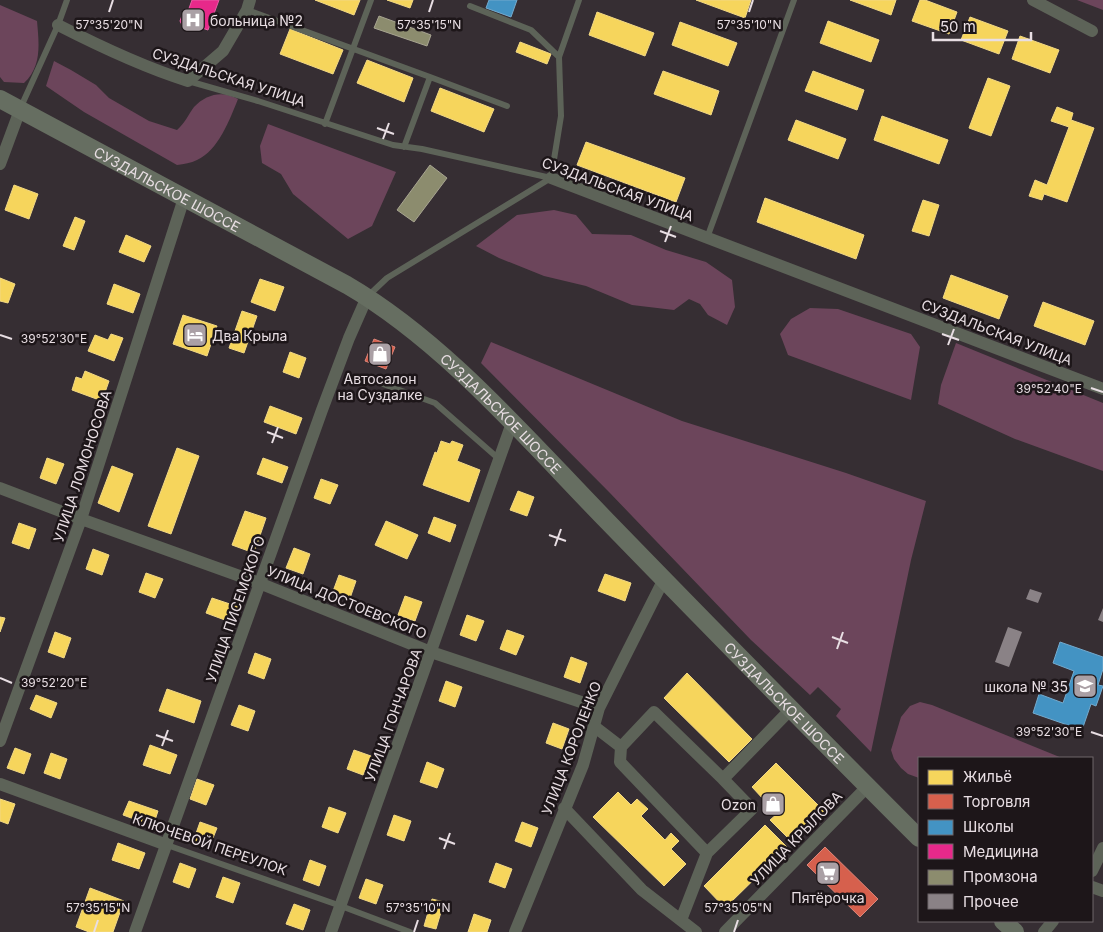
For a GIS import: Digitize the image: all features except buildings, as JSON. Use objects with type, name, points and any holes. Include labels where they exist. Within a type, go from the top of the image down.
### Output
[{"type":"main road","name":"СУЗДАЛЬСКОЕ ШОССЕ","points":[[0,99],[367,297],[401,322],[457,369],[512,423],[918,837]]},
{"type":"main road","points":[[1004,922],[1015,932]]},
{"type":"street","points":[[1033,0],[1092,30]]},
{"type":"street","points":[[188,81],[224,51],[249,5]]},
{"type":"street","name":"СУЗДАЛЬСКАЯ УЛИЦА","points":[[58,25],[112,52],[188,81]]},
{"type":"street","points":[[0,164],[20,110]]},
{"type":"street","name":"СУЗДАЛЬСКАЯ УЛИЦА","points":[[551,178],[1103,389]]},
{"type":"street","name":"УЛИЦА ЛОМОНОСОВА","points":[[0,741],[81,520],[184,198]]},
{"type":"street","name":"УЛИЦА ПИСЕМСКОГО","points":[[135,932],[259,583],[349,338],[367,297]]},
{"type":"street","name":"УЛИЦА ГОНЧАРОВА","points":[[331,932],[512,423]]},
{"type":"street","name":"УЛИЦА ДОСТОЕВСКОГО","points":[[0,488],[81,520],[259,583],[431,652],[599,708]]},
{"type":"street","name":"УЛИЦА КОРОЛЕНКО","points":[[515,932],[564,808],[583,766],[599,708],[664,579]]},
{"type":"street","points":[[723,779],[791,709]]},
{"type":"street","points":[[681,920],[707,853],[752,809],[654,712],[621,747],[620,762],[707,853]]},
{"type":"street","points":[[595,726],[621,747]]},
{"type":"street","name":"КЛЮЧЕВОЙ ПЕРЕУЛОК","points":[[0,784],[167,845]]},
{"type":"street","name":"УЛИЦА КРЫЛОВА","points":[[725,932],[868,786]]},
{"type":"street","points":[[564,808],[642,890],[696,932]]},
{"type":"street","points":[[1093,869],[1103,848]]},
{"type":"street","points":[[1044,932],[1053,922]]},
{"type":"lane","points":[[20,110],[58,25],[66,0]]},
{"type":"lane","points":[[325,124],[371,0]]},
{"type":"lane","points":[[367,297],[387,278],[551,178],[561,116],[559,57],[579,0]]},
{"type":"lane","points":[[708,238],[794,0]]},
{"type":"lane","points":[[249,5],[353,49],[507,106]]},
{"type":"lane","points":[[470,6],[531,30],[559,57]]},
{"type":"lane","points":[[404,147],[430,77]]},
{"type":"lane","name":"СУЗДАЛЬСКАЯ УЛИЦА","points":[[188,81],[404,147],[422,149],[551,178]]},
{"type":"lane","points":[[383,384],[435,403],[499,459]]},
{"type":"lane","name":"КЛЮЧЕВОЙ ПЕРЕУЛОК","points":[[167,845],[410,932]]},
{"type":"shaded area","points":[[1077,0],[1103,0],[1103,10]]},
{"type":"shaded area","points":[[0,5],[37,21],[39,46],[37,62],[24,83],[4,82],[0,77]]},
{"type":"shaded area","points":[[54,61],[96,85],[109,98],[149,121],[177,130],[194,107],[209,96],[221,94],[238,99],[222,134],[211,149],[197,160],[177,165],[84,112],[46,86]]},
{"type":"shaded area","points":[[268,124],[396,172],[372,226],[348,239],[293,194],[281,174],[262,163],[260,146]]},
{"type":"shaded area","points":[[554,210],[576,215],[592,234],[631,235],[666,250],[706,262],[732,280],[735,307],[727,325],[708,315],[700,304],[689,299],[674,310],[632,305],[586,286],[544,276],[499,258],[476,246],[517,215]]},
{"type":"shaded area","points":[[810,308],[838,309],[911,334],[920,347],[911,400],[788,355],[780,334],[791,319]]},
{"type":"shaded area","points":[[491,342],[682,421],[846,473],[926,501],[911,560],[871,752],[836,716],[841,709],[818,687],[810,695],[751,640],[609,492],[481,363]]},
{"type":"shaded area","points":[[956,343],[1103,403],[1103,471],[1015,439],[938,404],[941,385]]},
{"type":"shaded area","points":[[920,702],[932,705],[1060,757],[918,757],[918,778],[908,774],[901,768],[894,759],[891,750],[901,717],[910,706]]},
{"type":"place","name":"больница №2","points":[[193,20]]},
{"type":"place","name":"Два Крыла","points":[[195,335]]},
{"type":"place","name":"Автосалон на Суздалке","points":[[380,354]]},
{"type":"place","name":"школа № 35","points":[[1085,686]]},
{"type":"place","name":"Ozon","points":[[773,804]]},
{"type":"place","name":"Пятёрочка","points":[[828,873]]}]
